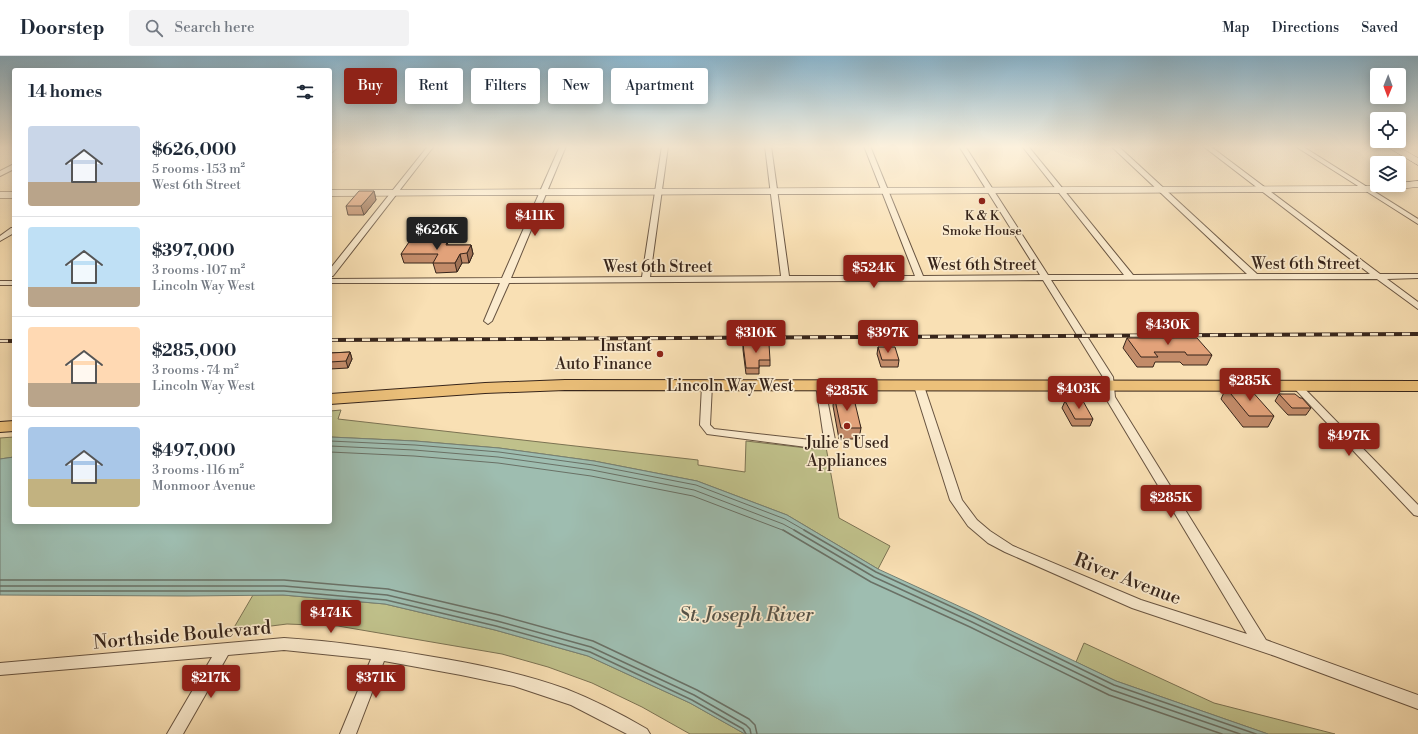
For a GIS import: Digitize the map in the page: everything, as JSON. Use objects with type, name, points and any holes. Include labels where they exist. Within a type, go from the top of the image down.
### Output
[{"type":"main road","name":"Lincoln Way West","points":[[332,399],[532,386],[1418,386]]},
{"type":"main road","points":[[0,427],[12,426]]},
{"type":"street","points":[[332,271],[406,178]]},
{"type":"street","points":[[488,321],[550,178]]},
{"type":"street","points":[[646,280],[661,178]]},
{"type":"street","points":[[772,178],[785,279]]},
{"type":"street","points":[[880,178],[920,278]]},
{"type":"street","points":[[982,178],[1108,377],[1110,397],[1261,645]]},
{"type":"street","points":[[1050,178],[1131,278]]},
{"type":"street","points":[[1148,178],[1255,277]]},
{"type":"street","points":[[1248,178],[1418,306]]},
{"type":"street","points":[[1347,178],[1418,222]]},
{"type":"street","points":[[1406,183],[1418,183]]},
{"type":"street","points":[[332,188],[396,190],[545,190],[1361,187],[1418,183]]},
{"type":"street","points":[[1361,187],[1370,185]]},
{"type":"street","points":[[0,189],[12,189]]},
{"type":"street","points":[[332,193],[396,190]]},
{"type":"street","points":[[0,195],[12,195]]},
{"type":"street","points":[[0,239],[12,231]]},
{"type":"street","name":"West 6th Street","points":[[332,281],[1418,276]]},
{"type":"street","points":[[0,283],[12,283]]},
{"type":"street","points":[[707,385],[705,425],[711,432],[822,445],[830,440],[821,385]]},
{"type":"street","name":"River Avenue","points":[[919,386],[956,500],[977,529],[1009,549],[1099,589],[1261,645],[1418,702]]},
{"type":"street","points":[[1297,386],[1418,512]]},
{"type":"street","name":"Northside Boulevard","points":[[0,670],[284,644],[311,645],[380,654],[466,669],[528,684],[567,696],[642,734]]},
{"type":"street","points":[[175,734],[223,650]]},
{"type":"street","points":[[348,734],[380,654]]},
{"type":"green space","points":[[341,410],[338,419],[698,460],[698,465],[745,472],[746,441],[815,449],[826,447],[839,518],[890,546],[878,569],[787,515],[697,481],[594,461],[499,448],[415,441],[332,437],[332,411]]},
{"type":"green space","points":[[12,437],[12,457],[0,459],[0,438]]},
{"type":"green space","points":[[253,595],[283,595],[385,604],[495,630],[588,656],[690,703],[745,734],[690,734],[642,707],[592,683],[548,667],[502,654],[338,626],[287,624],[232,631]]},
{"type":"green space","points":[[1084,643],[1214,703],[1335,734],[1268,734],[1116,681],[1076,662]]},
{"type":"water","name":"St. Joseph River","points":[[332,437],[415,441],[499,448],[594,461],[697,481],[787,515],[878,569],[1116,681],[1268,734],[745,734],[690,703],[588,656],[495,630],[385,604],[283,595],[0,595],[0,459],[12,457],[12,524],[332,524]]},
{"type":"building","points":[[359,191],[374,191],[361,206],[346,206]]},
{"type":"building","points":[[409,242],[447,242],[446,245],[471,245],[467,253],[460,254],[455,263],[433,263],[438,254],[401,254]]},
{"type":"building","points":[[1127,338],[1197,338],[1212,355],[1187,355],[1185,352],[1154,352],[1158,357],[1141,357]]},
{"type":"building","points":[[743,344],[769,344],[770,360],[759,360],[759,368],[746,368]]},
{"type":"building","points":[[878,347],[895,347],[899,360],[882,360]]},
{"type":"building","points":[[350,352],[346,361],[332,362],[332,353]]},
{"type":"building","points":[[1226,388],[1250,389],[1274,416],[1249,416]]},
{"type":"building","points":[[1279,394],[1295,394],[1302,398],[1311,408],[1292,408]]},
{"type":"building","points":[[834,395],[850,396],[852,403],[855,403],[861,428],[841,428]]},
{"type":"building","points":[[1065,401],[1083,401],[1093,419],[1075,419]]},
{"type":"railway","points":[[332,340],[1418,334]]},
{"type":"railway","points":[[0,341],[12,341]]},
{"type":"place","name":"K & K Smoke House","points":[[982,201]]},
{"type":"place","name":"Instant Auto Finance","points":[[660,354]]},
{"type":"place","name":"Julie's Used Appliances","points":[[847,426]]}]
